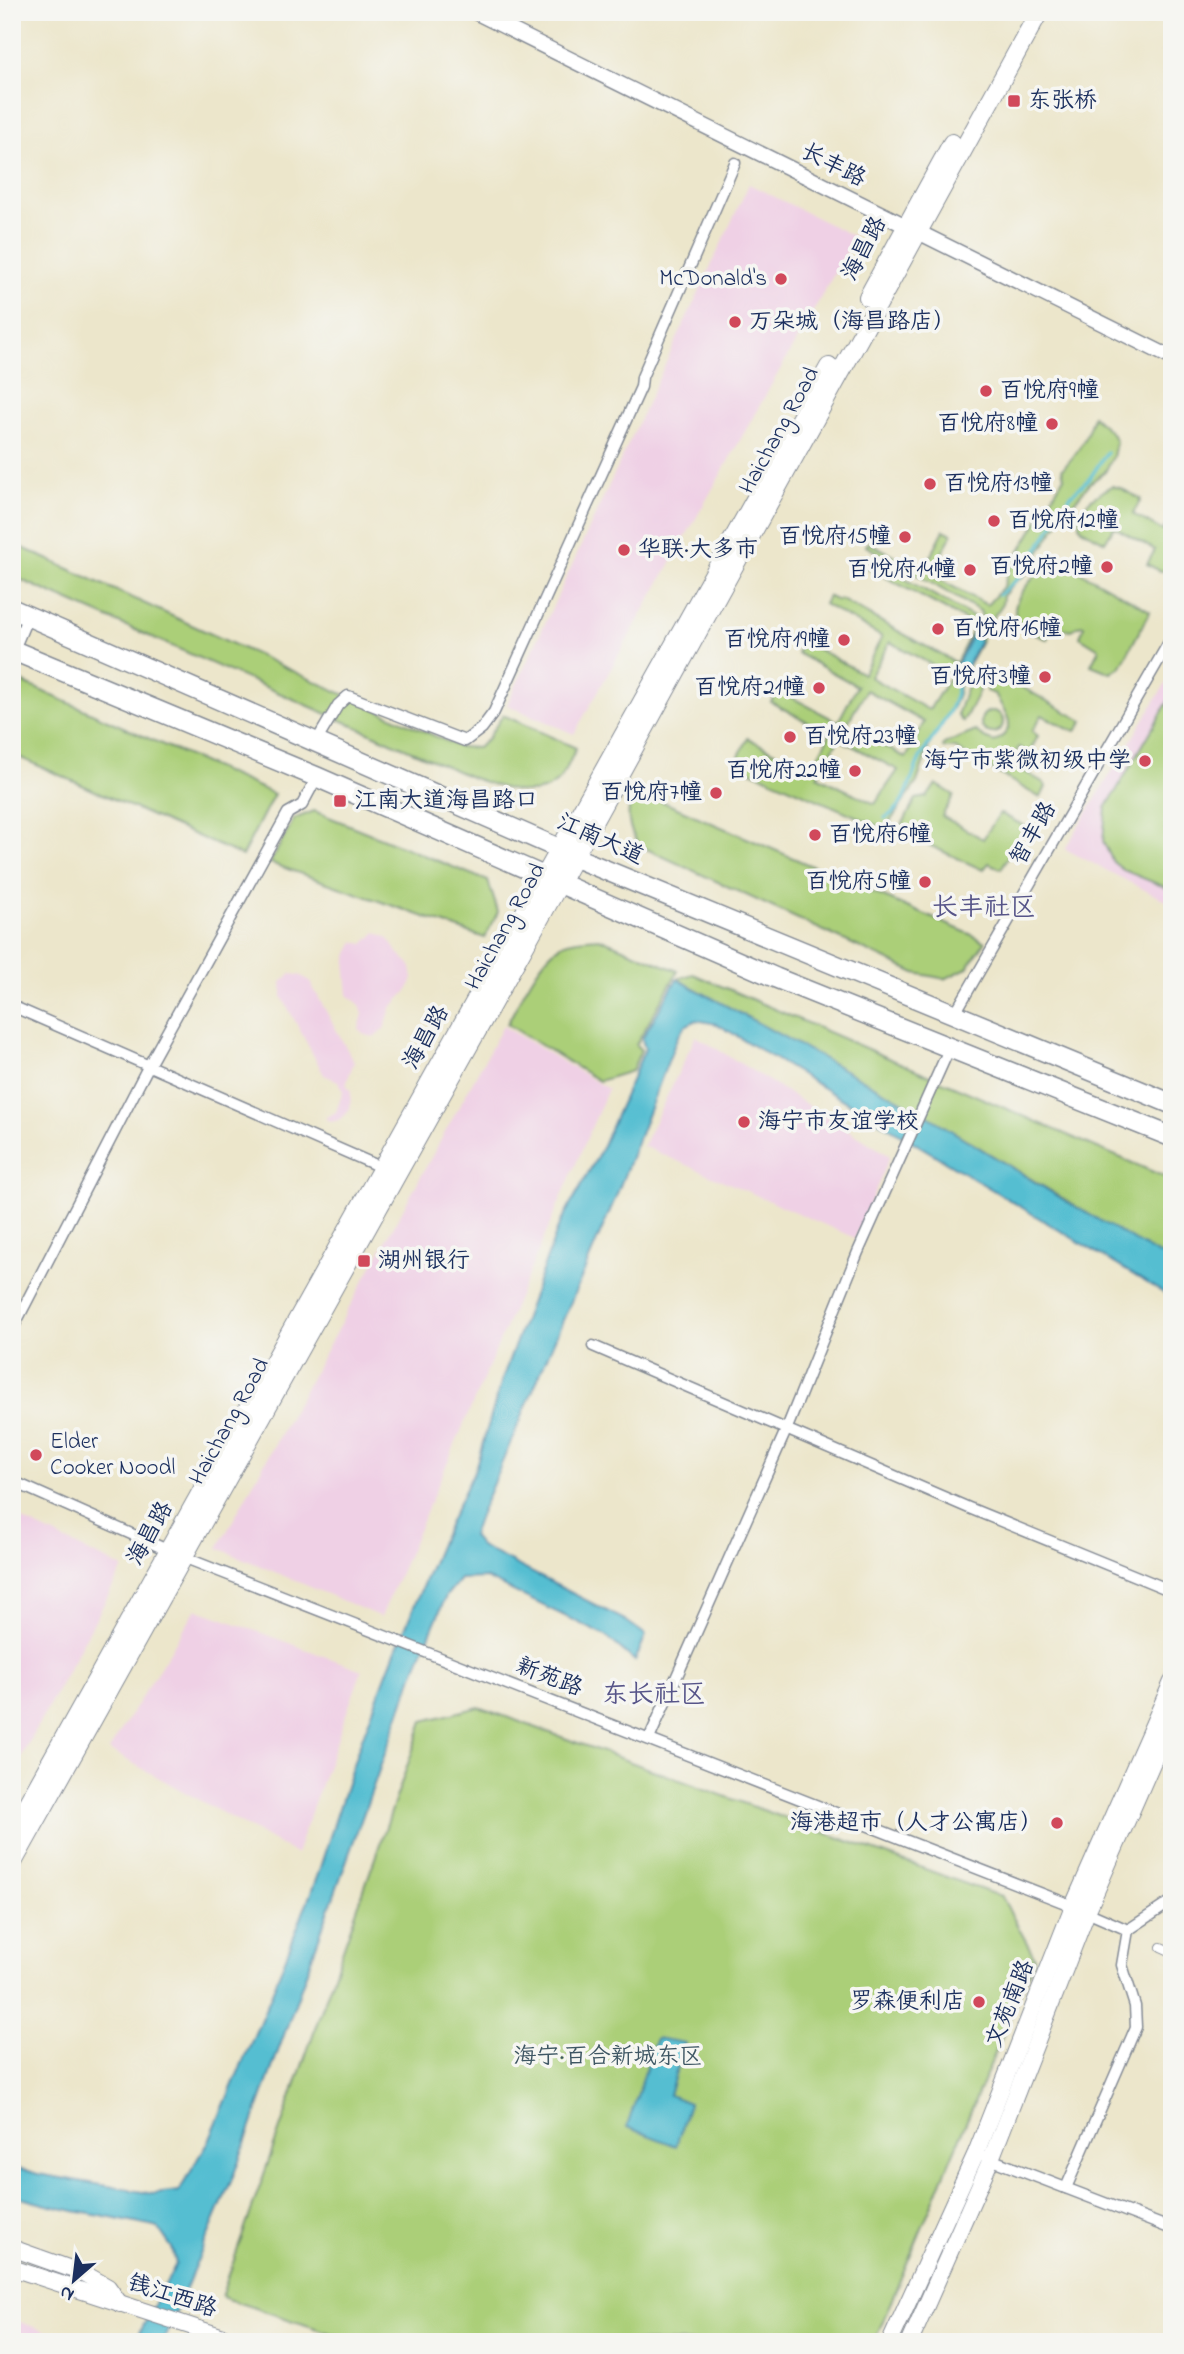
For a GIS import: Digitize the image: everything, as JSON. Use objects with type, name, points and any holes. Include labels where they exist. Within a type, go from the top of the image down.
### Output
[{"type":"highway","name":"江南大道","points":[[20,612],[567,853],[1172,1104]]},
{"type":"highway","points":[[13,652],[317,777],[776,978],[1172,1137]]},
{"type":"main road","name":"海昌路","points":[[911,230],[1026,12]]},
{"type":"main road","name":"Haichang Road","points":[[567,853],[911,230],[1039,12]]},
{"type":"main road","name":"海昌路","points":[[389,1170],[567,853]]},
{"type":"main road","name":"Haichang Road","points":[[12,1864],[176,1554],[389,1170]]},
{"type":"main road","name":"海昌路","points":[[12,1831],[176,1554]]},
{"type":"main road","name":"文苑南路","points":[[910,2342],[1172,1682]]},
{"type":"main road","name":"文苑南路","points":[[1080,1909],[1172,1718]]},
{"type":"main road","name":"文苑南路","points":[[890,2342],[983,2156]]},
{"type":"main road","points":[[12,2248],[85,2274],[108,2287],[120,2304]]},
{"type":"main road","name":"钱江西路","points":[[12,2269],[239,2342]]},
{"type":"street","name":"长丰路","points":[[475,12],[1172,358]]},
{"type":"street","points":[[316,742],[338,705],[348,696],[465,741],[482,728],[494,712],[642,387],[642,377],[736,163]]},
{"type":"street","points":[[13,652],[20,612]]},
{"type":"street","name":"智丰路","points":[[954,1015],[1172,637]]},
{"type":"street","points":[[12,1330],[149,1065],[288,813],[302,805],[317,777]]},
{"type":"street","points":[[12,1006],[389,1170]]},
{"type":"street","points":[[649,1739],[788,1428],[858,1252],[950,1048]]},
{"type":"street","points":[[593,1346],[969,1508],[1172,1591]]},
{"type":"street","name":"新苑路","points":[[12,1481],[176,1554],[1128,1930]]},
{"type":"street","points":[[1066,2188],[1136,2027],[1135,2006],[1122,1965],[1128,1930],[1172,1901]]},
{"type":"street","points":[[1161,1947],[1172,1952]]},
{"type":"street","points":[[983,2156],[1172,2229]]},
{"type":"shaded area","points":[[749,184],[855,237],[574,734],[507,705]]},
{"type":"shaded area","name":"海宁市紫微初级中学","points":[[1172,673],[1172,904],[1065,849]]},
{"type":"shaded area","points":[[376,932],[389,939],[396,951],[410,964],[413,978],[409,989],[391,1008],[384,1029],[375,1037],[365,1035],[359,1029],[363,1014],[360,1005],[348,995],[346,973],[347,958],[354,942],[364,944]]},
{"type":"shaded area","points":[[290,974],[309,980],[354,1062],[346,1084],[351,1091],[350,1109],[339,1120],[330,1122],[325,1118],[336,1112],[343,1091],[338,1081],[324,1075],[282,997],[282,982]]},
{"type":"shaded area","points":[[503,1026],[608,1089],[381,1617],[218,1548]]},
{"type":"shaded area","name":"海宁市友谊学校","points":[[696,1036],[890,1156],[855,1238],[643,1146]]},
{"type":"shaded area","points":[[12,1515],[123,1568],[12,1774]]},
{"type":"shaded area","points":[[196,1609],[362,1670],[296,1854],[109,1750]]},
{"type":"shaded area","points":[[12,2319],[75,2342],[12,2342]]},
{"type":"green space","points":[[1093,416],[1112,433],[1116,442],[1113,457],[1105,472],[1090,483],[1065,513],[1029,572],[1003,596],[1002,605],[988,624],[980,611],[866,546],[868,542],[923,571],[944,530],[952,534],[931,575],[987,605],[1004,586],[1008,571],[1064,477],[1062,469],[1081,444]]},
{"type":"green space","points":[[1112,486],[1141,499],[1133,514],[1163,531],[1172,516],[1172,565],[1167,570],[1160,571],[1147,564],[1155,550],[1114,527],[1105,542],[1079,525],[1081,511],[1085,506]]},
{"type":"green space","points":[[12,543],[459,747],[478,748],[503,715],[576,748],[560,779],[548,788],[538,791],[516,791],[473,778],[12,576]]},
{"type":"green space","points":[[1052,556],[1150,611],[1121,666],[1111,673],[1091,665],[1099,649],[1080,637],[1084,626],[1071,630],[1058,628],[1049,634],[1047,639],[1029,631],[1018,622],[1015,612],[1017,602]]},
{"type":"green space","points":[[861,559],[876,563],[975,618],[981,628],[982,640],[960,680],[954,705],[930,743],[917,782],[885,829],[735,764],[748,738],[810,771],[830,734],[771,702],[778,690],[838,722],[857,686],[797,653],[803,641],[863,674],[882,637],[824,604],[828,596],[838,601],[840,599],[956,663],[975,625],[859,563]],"holes":[[[890,642],[951,675],[929,710],[870,677]],[[866,690],[924,722],[906,758],[846,726]],[[839,739],[898,770],[875,804],[817,776]]]},
{"type":"green space","points":[[980,667],[980,688],[963,722],[957,715],[968,683]]},
{"type":"green space","points":[[991,670],[1083,721],[1076,731],[1042,715],[1032,731],[1038,736],[1029,753],[1019,747],[1010,763],[1044,783],[1046,787],[1039,797],[955,748],[943,748],[944,744],[976,731],[994,742],[1007,730],[1009,725],[1006,713],[995,694],[986,691]]},
{"type":"green space","points":[[15,679],[274,794],[242,856],[12,754],[12,685]]},
{"type":"green space","name":"海宁市紫微初级中学","points":[[1172,695],[1172,890],[1123,870],[1113,862],[1103,841],[1106,808]]},
{"type":"green space","points":[[992,711],[1000,714],[1003,722],[1000,730],[992,733],[984,730],[981,722],[984,714]]},
{"type":"green space","points":[[936,784],[954,795],[942,816],[983,839],[1000,813],[1026,827],[1001,869],[989,863],[983,870],[905,834],[901,827],[916,799],[927,797]]},
{"type":"green space","points":[[633,789],[985,942],[967,968],[945,979],[915,973],[640,846],[632,832],[629,819]]},
{"type":"green space","points":[[314,811],[488,881],[498,912],[485,938],[270,863],[294,819]]},
{"type":"green space","points":[[599,938],[678,971],[636,1045],[641,1050],[632,1071],[599,1081],[507,1024],[532,979],[556,948],[573,941]]},
{"type":"green space","points":[[693,974],[1172,1180],[1172,1265],[918,1110],[677,979]]},
{"type":"green space","name":"海宁·百合新城东区","points":[[479,1707],[1002,1897],[1035,1958],[874,2342],[358,2342],[221,2297],[423,1721]]},
{"type":"water","points":[[977,630],[979,642],[957,681],[953,673]]},
{"type":"water","points":[[677,979],[918,1110],[1064,1200],[1158,1254],[1172,1258],[1172,1298],[717,1024],[696,1020],[685,1026],[677,1038],[615,1199],[472,1536],[480,1546],[625,1620],[646,1635],[635,1661],[606,1636],[486,1578],[460,1579],[446,1596],[415,1670],[233,2177],[163,2342],[135,2342],[176,2264],[172,2248],[158,2228],[12,2195],[12,2166],[38,2174],[154,2194],[179,2191],[207,2145],[268,2003],[317,1877],[357,1752],[391,1662],[442,1539],[475,1469],[503,1377],[559,1225],[600,1152],[645,1049],[642,1039]]},
{"type":"water","points":[[656,2038],[685,2043],[669,2095],[689,2103],[676,2146],[627,2127]]},
{"type":"waterway","points":[[999,595],[1022,575],[1071,495],[1090,478],[1107,452]]},
{"type":"waterway","points":[[885,818],[893,813],[904,799],[920,758],[949,712],[957,681]]},
{"type":"place","name":"东张桥","points":[[1014,101]]},
{"type":"place","name":"McDonald's","points":[[781,279]]},
{"type":"place","name":"万朵城（海昌路店）","points":[[735,322]]},
{"type":"place","name":"百悦府9幢","points":[[986,391]]},
{"type":"place","name":"百悦府8幢","points":[[1052,424]]},
{"type":"place","name":"百悦府13幢","points":[[930,484]]},
{"type":"place","name":"百悦府12幢","points":[[994,521]]},
{"type":"place","name":"百悦府15幢","points":[[905,537]]},
{"type":"place","name":"华联·大多市","points":[[624,550]]},
{"type":"place","name":"百悦府2幢","points":[[1107,567]]},
{"type":"place","name":"百悦府14幢","points":[[970,570]]},
{"type":"place","name":"百悦府16幢","points":[[938,629]]},
{"type":"place","name":"百悦府19幢","points":[[844,640]]},
{"type":"place","name":"百悦府3幢","points":[[1045,677]]},
{"type":"place","name":"百悦府21幢","points":[[819,688]]},
{"type":"place","name":"百悦府23幢","points":[[790,737]]},
{"type":"place","name":"海宁市紫微初级中学","points":[[1145,761]]},
{"type":"place","name":"百悦府22幢","points":[[855,771]]},
{"type":"place","name":"百悦府7幢","points":[[716,793]]},
{"type":"place","name":"江南大道海昌路口","points":[[340,801]]},
{"type":"place","name":"百悦府6幢","points":[[815,835]]},
{"type":"place","name":"百悦府5幢","points":[[925,882]]},
{"type":"place","name":"海宁市友谊学校","points":[[744,1122]]},
{"type":"place","name":"湖州银行","points":[[364,1261]]},
{"type":"place","name":"Elder Cooker Noodl","points":[[36,1455]]},
{"type":"place","name":"海港超市（人才公寓店）","points":[[1057,1823]]},
{"type":"place","name":"罗森便利店","points":[[979,2002]]},
{"type":"district","name":"长丰社区","points":[[984,909]]},
{"type":"district","name":"东长社区","points":[[654,1696]]}]
